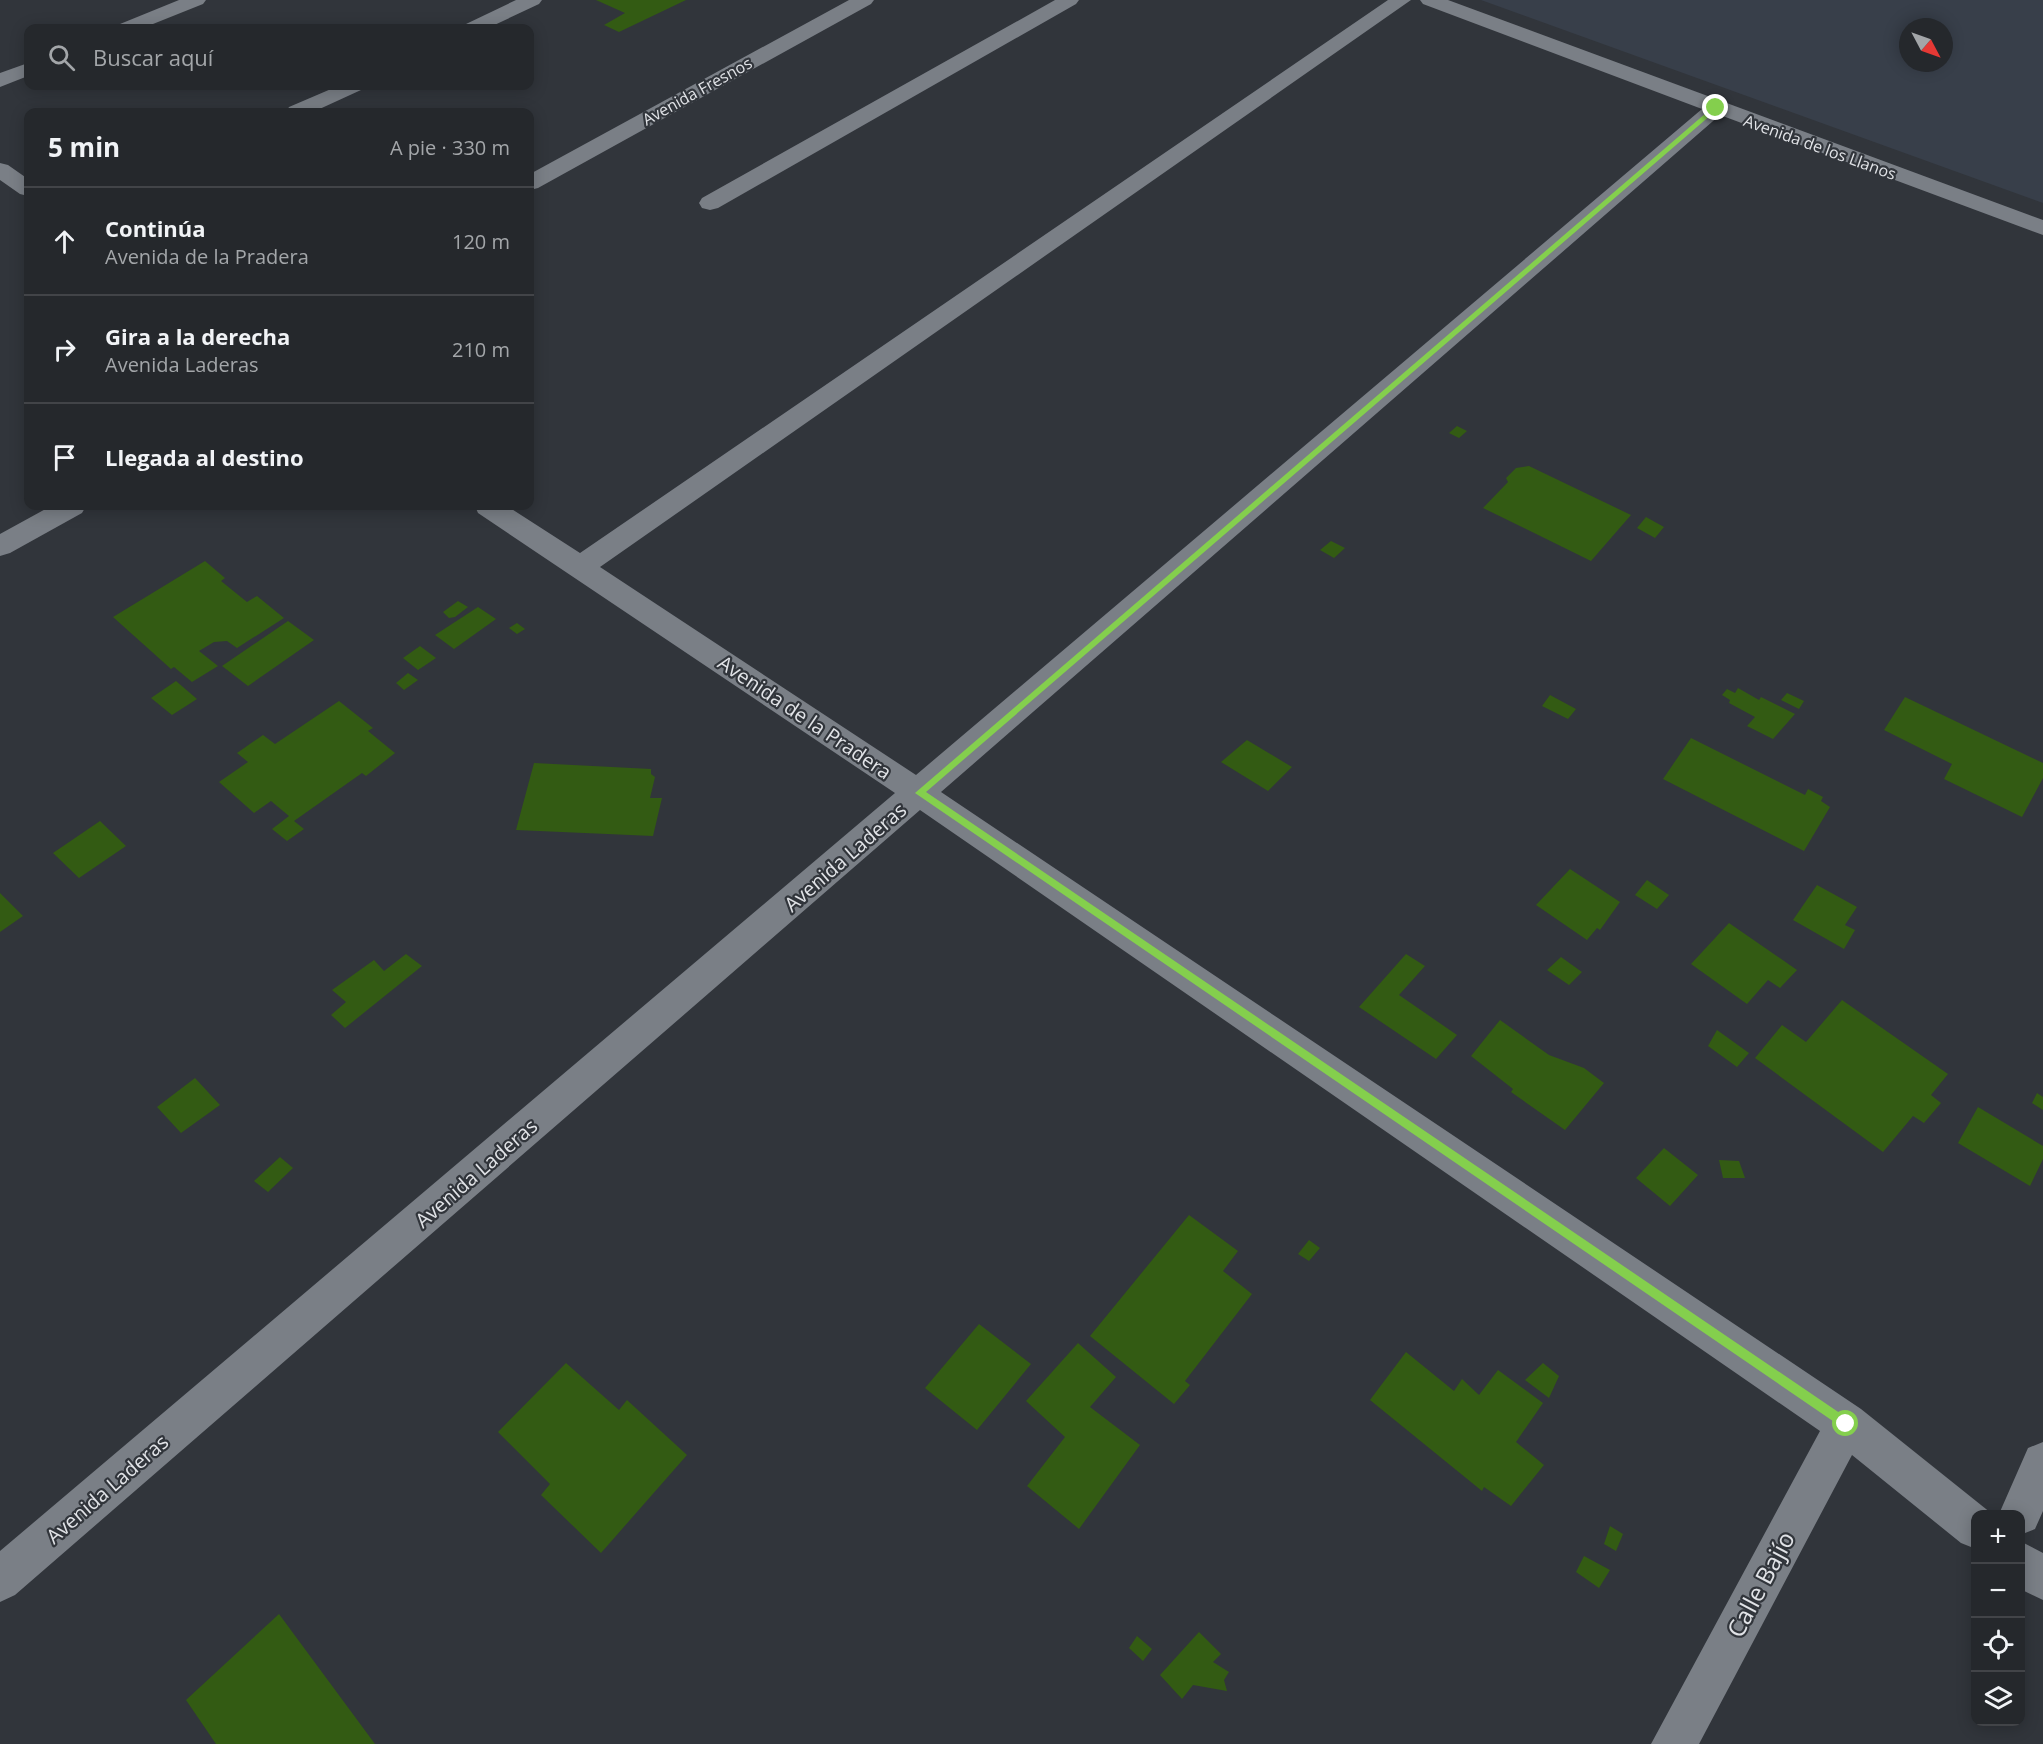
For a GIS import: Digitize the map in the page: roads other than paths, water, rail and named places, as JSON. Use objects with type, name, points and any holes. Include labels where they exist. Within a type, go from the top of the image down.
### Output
[{"type":"street","points":[[137,24],[196,0]]},
{"type":"street","points":[[481,24],[532,0]]},
{"type":"street","name":"Avenida Fresnos","points":[[534,181],[864,0]]},
{"type":"street","points":[[710,203],[1069,0]]},
{"type":"street","points":[[580,567],[1401,0]]},
{"type":"street","name":"Avenida de los Llanos","points":[[1430,0],[2043,228]]},
{"type":"street","points":[[0,81],[24,71]]},
{"type":"street","points":[[306,108],[345,90]]},
{"type":"street","name":"Avenida Laderas","points":[[0,1580],[1716,108]]},
{"type":"street","points":[[0,170],[24,186]]},
{"type":"street","points":[[0,546],[65,510]]},
{"type":"street","name":"Avenida de la Pradera","points":[[494,510],[919,793],[1846,1424],[1971,1524]]},
{"type":"street","name":"Calle Bajío","points":[[1674,1744],[1846,1424]]},
{"type":"street","points":[[2022,1510],[2043,1463]]},
{"type":"street","points":[[2022,1564],[2043,1578]]}]
